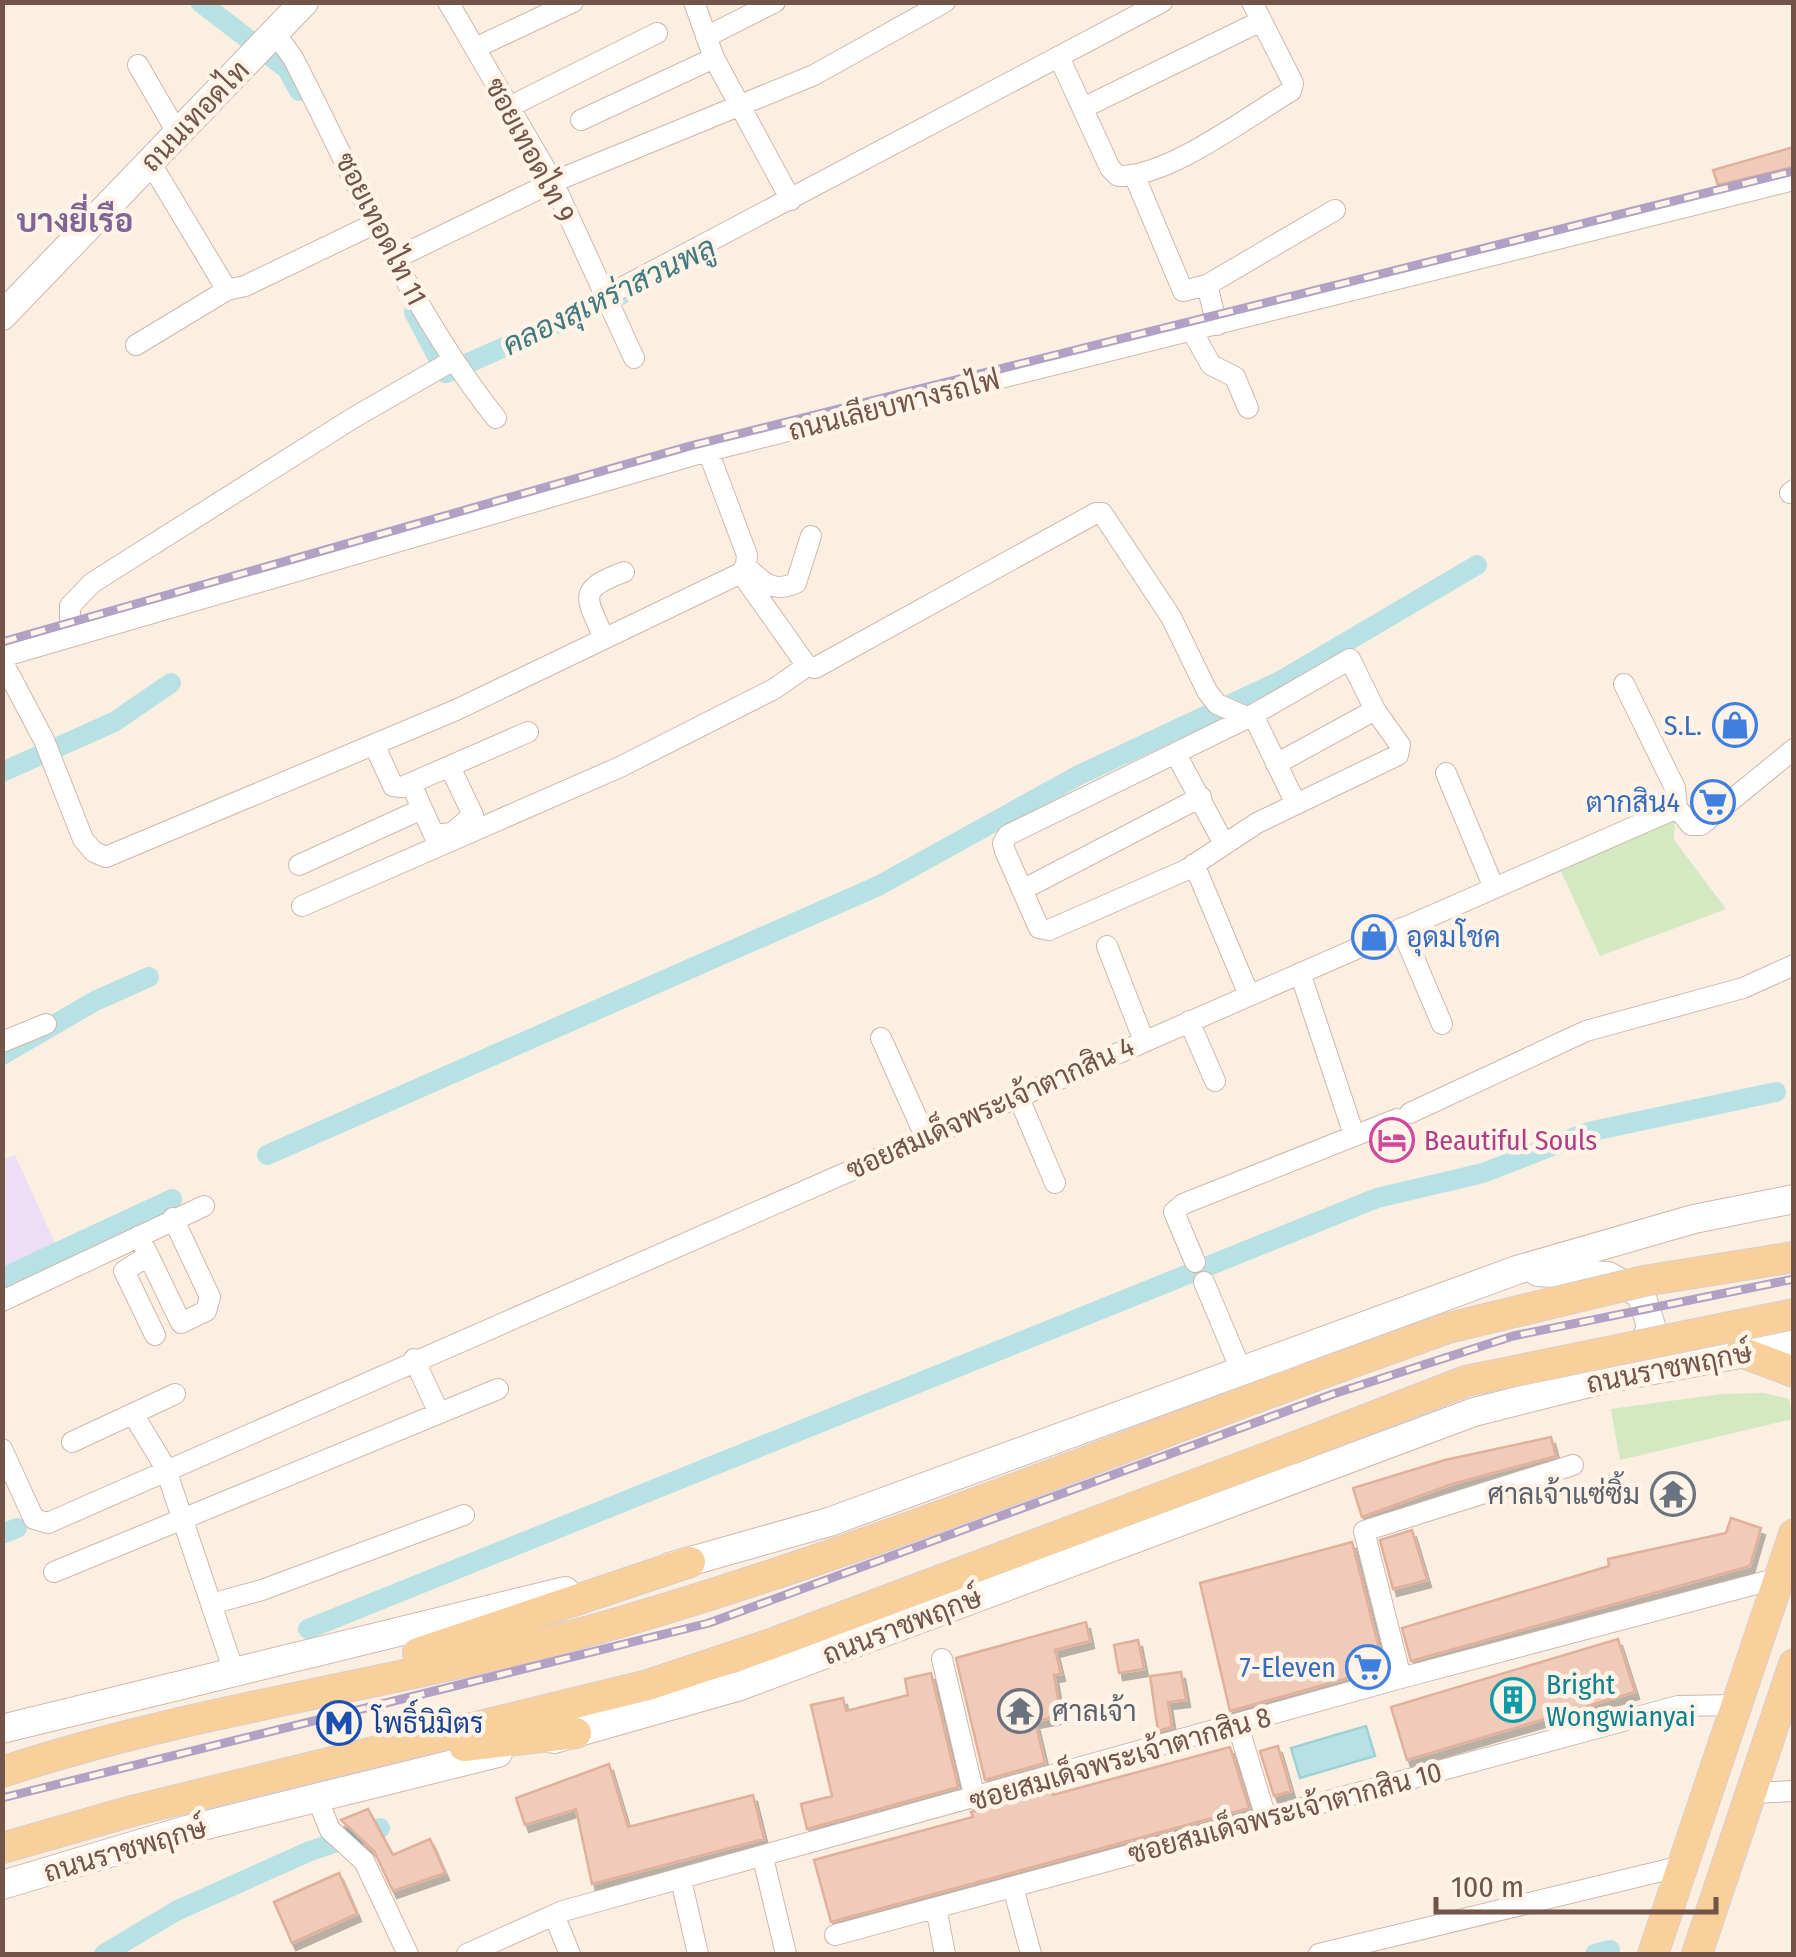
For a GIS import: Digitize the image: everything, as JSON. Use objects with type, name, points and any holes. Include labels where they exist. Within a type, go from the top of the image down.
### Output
[{"type":"main road","name":"ถนนเทอดไท","points":[[2,316],[304,2]]},
{"type":"main road","points":[[264,1704],[690,1562],[829,1522],[1517,1270],[1694,1219],[1794,1198]]},
{"type":"main road","points":[[2,1772],[264,1704],[570,1636],[699,1600],[864,1544],[1448,1328],[1644,1281],[1794,1256]]},
{"type":"main road","points":[[1517,1270],[1608,1276],[1641,1294],[1651,1326],[1638,1362],[1604,1380]]},
{"type":"main road","name":"ถนนราชพฤกษ์","points":[[2,1848],[665,1679],[770,1644],[1466,1381],[1794,1314]]},
{"type":"main road","name":"ถนนราชพฤกษ์","points":[[2,1886],[186,1830],[576,1733],[740,1686],[1474,1412],[1604,1380],[1794,1344]]},
{"type":"main road","points":[[1740,1352],[1794,1372]]},
{"type":"main road","points":[[1653,1954],[1794,1534]]},
{"type":"main road","points":[[2,1728],[233,1669],[690,1562]]},
{"type":"main road","points":[[1697,1954],[1794,1664]]},
{"type":"main road","points":[[332,1761],[576,1733]]},
{"type":"street","name":"ซอยเทอดไท 9","points":[[448,2],[553,182],[634,358]]},
{"type":"street","points":[[475,48],[573,2]]},
{"type":"street","points":[[694,2],[714,58],[790,200]]},
{"type":"street","points":[[706,37],[775,2]]},
{"type":"street","points":[[394,259],[553,182],[814,75],[945,2]]},
{"type":"street","points":[[606,301],[1162,2]]},
{"type":"street","points":[[1060,60],[1110,168],[1118,176],[1134,176],[1167,163],[1291,91],[1293,83],[1256,12],[1083,108]]},
{"type":"street","points":[[509,108],[657,32]]},
{"type":"street","name":"ซอยเทอดไท 11","points":[[265,44],[293,58],[394,259],[456,366],[496,418]]},
{"type":"street","points":[[581,120],[714,58]]},
{"type":"street","points":[[138,65],[178,134]]},
{"type":"street","points":[[150,162],[227,290]]},
{"type":"street","points":[[1134,176],[1183,291],[1207,285],[1335,210]]},
{"type":"street","name":"ถนนเลียบทางรถไฟ","points":[[2,659],[708,451],[1794,180]]},
{"type":"street","points":[[136,346],[227,290],[246,286],[376,223]]},
{"type":"street","points":[[1207,285],[1217,325]]},
{"type":"street","points":[[1192,331],[1211,364],[1236,377],[1248,408]]},
{"type":"street","points":[[70,637],[70,606],[92,583],[352,418],[456,366]]},
{"type":"street","points":[[708,451],[747,556],[744,569],[807,666],[815,668],[1090,514],[1102,513],[1232,710],[1256,722],[1296,804]]},
{"type":"street","points":[[744,569],[766,586],[782,589],[796,583],[811,536]]},
{"type":"street","points":[[2,659],[44,740],[83,839],[94,852],[106,857],[374,744],[744,569]]},
{"type":"street","points":[[604,638],[588,600],[589,590],[624,572]]},
{"type":"street","points":[[1350,659],[1375,710],[1400,745],[1398,754],[1296,804],[1194,864],[1049,930],[1038,928],[1003,843],[1008,835],[1176,754],[1232,710],[1350,659]]},
{"type":"street","points":[[302,906],[620,767],[774,689],[807,666]]},
{"type":"street","points":[[1624,684],[1676,788],[1677,808],[1692,824],[1701,825],[1794,748]]},
{"type":"street","points":[[1276,764],[1375,710]]},
{"type":"street","points":[[374,744],[393,786],[411,784],[528,732]]},
{"type":"street","points":[[1176,754],[1224,844]]},
{"type":"street","points":[[411,784],[434,834],[452,833],[469,823],[472,815],[450,767]]},
{"type":"street","points":[[1446,774],[1494,888]]},
{"type":"street","points":[[1022,890],[1201,797]]},
{"type":"street","name":"ซอยสมเด็จพระเจ้าตากสิน 4","points":[[4,1455],[40,1524],[1677,808]]},
{"type":"street","points":[[299,866],[422,809]]},
{"type":"street","points":[[1194,864],[1249,995]]},
{"type":"street","points":[[1401,928],[1442,1024]]},
{"type":"street","points":[[1107,946],[1144,1041]]},
{"type":"street","points":[[1241,1370],[1174,1212],[1183,1204],[1404,1116],[1586,1031],[1743,988],[1794,965]]},
{"type":"street","points":[[1300,973],[1354,1135]]},
{"type":"street","points":[[1189,1021],[1215,1081]]},
{"type":"street","points":[[2,1042],[46,1024]]},
{"type":"street","points":[[881,1038],[925,1136]]},
{"type":"street","points":[[1018,1096],[1055,1183]]},
{"type":"street","points":[[173,1218],[210,1306],[148,1338],[124,1271],[143,1246],[173,1218],[204,1206]]},
{"type":"street","points":[[2,1301],[143,1246]]},
{"type":"street","points":[[143,1246],[180,1323]]},
{"type":"street","points":[[414,1359],[438,1411]]},
{"type":"street","points":[[54,1572],[498,1389]]},
{"type":"street","points":[[72,1442],[175,1394]]},
{"type":"street","points":[[133,1414],[165,1468],[233,1669]]},
{"type":"street","points":[[1401,1678],[1364,1531],[1573,1464]]},
{"type":"street","points":[[211,1604],[262,1590],[464,1515]]},
{"type":"street","name":"ซอยสมเด็จพระเจ้าตากสิน 8","points":[[467,1954],[554,1915],[1401,1678],[1779,1578]]},
{"type":"street","points":[[942,1660],[975,1800]]},
{"type":"street","name":"ซอยสมเด็จพระเจ้าตากสิน 10","points":[[835,1935],[1678,1706],[1738,1705]]},
{"type":"street","points":[[1238,1726],[1266,1818]]},
{"type":"street","points":[[1751,1793],[1794,1792]]},
{"type":"street","points":[[317,1798],[330,1830],[364,1862],[408,1954]]},
{"type":"street","points":[[763,1858],[786,1954]]},
{"type":"street","points":[[1320,1954],[1682,1866]]},
{"type":"street","points":[[681,1880],[698,1954]]},
{"type":"street","points":[[1014,1887],[1031,1954]]},
{"type":"street","points":[[936,1908],[945,1954]]},
{"type":"street","points":[[554,1915],[570,1954]]},
{"type":"shaded area","points":[[15,1155],[58,1250],[3,1274],[3,1160]]},
{"type":"green space","points":[[1675,817],[1674,840],[1726,909],[1600,956],[1559,867]]},
{"type":"green space","points":[[1764,1393],[1789,1399],[1793,1419],[1620,1460],[1611,1409],[1721,1394]]},
{"type":"water","points":[[1366,1726],[1375,1756],[1300,1778],[1291,1748]]},
{"type":"building","points":[[1794,147],[1794,167],[1718,185],[1713,170]]},
{"type":"building","points":[[1551,1437],[1556,1456],[1452,1484],[1362,1517],[1353,1488],[1445,1460]]},
{"type":"building","points":[[1731,1518],[1761,1528],[1750,1566],[1411,1661],[1402,1628],[1609,1566],[1608,1559],[1726,1533]]},
{"type":"building","points":[[1412,1530],[1427,1580],[1393,1589],[1380,1540]]},
{"type":"building","points":[[1352,1542],[1384,1668],[1230,1711],[1200,1583]]},
{"type":"building","points":[[1086,1622],[1090,1641],[1055,1650],[1061,1674],[1054,1675],[1061,1716],[1035,1721],[1045,1763],[985,1780],[956,1658]]},
{"type":"building","name":"Bright Wongwianyai","points":[[1618,1639],[1635,1692],[1407,1760],[1391,1707]]},
{"type":"building","points":[[1138,1640],[1144,1669],[1119,1673],[1114,1645]]},
{"type":"building","points":[[1181,1672],[1186,1700],[1168,1702],[1172,1727],[1158,1731],[1150,1676]]},
{"type":"building","points":[[931,1673],[958,1787],[807,1829],[801,1804],[832,1796],[811,1705],[843,1698],[846,1711],[908,1695],[905,1679]]},
{"type":"building","points":[[1278,1746],[1291,1791],[1274,1796],[1260,1751]]},
{"type":"building","points":[[1230,1747],[1249,1808],[831,1922],[814,1860],[973,1817],[971,1812],[1052,1789],[1053,1795]]},
{"type":"building","points":[[609,1764],[628,1827],[753,1795],[764,1839],[592,1884],[576,1809],[525,1825],[516,1798]]},
{"type":"building","points":[[368,1809],[393,1855],[430,1839],[445,1873],[393,1891],[374,1851],[341,1820]]},
{"type":"building","points":[[339,1873],[357,1914],[292,1943],[274,1902]]},
{"type":"waterway","name":"คลองสุเหร่าสวนพลู","points":[[200,2],[287,69],[299,91]]},
{"type":"waterway","name":"คลองสุเหร่าสวนพลู","points":[[414,312],[446,373],[621,295]]},
{"type":"waterway","points":[[267,1155],[878,886],[1079,775],[1280,681],[1477,565]]},
{"type":"waterway","points":[[2,772],[114,722],[171,683]]},
{"type":"waterway","points":[[2,1055],[95,1001],[149,977]]},
{"type":"waterway","points":[[308,1629],[1377,1198],[1483,1173],[1588,1132],[1776,1092]]},
{"type":"waterway","points":[[2,1278],[172,1199]]},
{"type":"waterway","points":[[2,1534],[17,1528]]},
{"type":"waterway","points":[[104,1954],[176,1911],[310,1851],[380,1828]]},
{"type":"waterway","points":[[1595,1954],[1610,1950]]},
{"type":"railway","points":[[2,642],[690,446],[1794,171]]},
{"type":"railway","points":[[2,1798],[709,1623],[1333,1394],[1513,1336],[1794,1279]]},
{"type":"place","name":"S.L.","points":[[1735,725]]},
{"type":"place","name":"ตากสิน4","points":[[1713,802]]},
{"type":"place","name":"อุดมโชค","points":[[1374,937]]},
{"type":"place","name":"Beautiful Souls","points":[[1392,1140]]},
{"type":"place","name":"ศาลเจ้าแซ่ซิ้ม","points":[[1673,1494]]},
{"type":"place","name":"7-Eleven","points":[[1368,1667]]},
{"type":"place","name":"Bright Wongwianyai","points":[[1513,1700]]},
{"type":"place","name":"ศาลเจ้า","points":[[1020,1711]]},
{"type":"place","name":"โพธิ์นิมิตร","points":[[339,1723]]},
{"type":"district","name":"บางยี่เรือ","points":[[75,221]]}]
